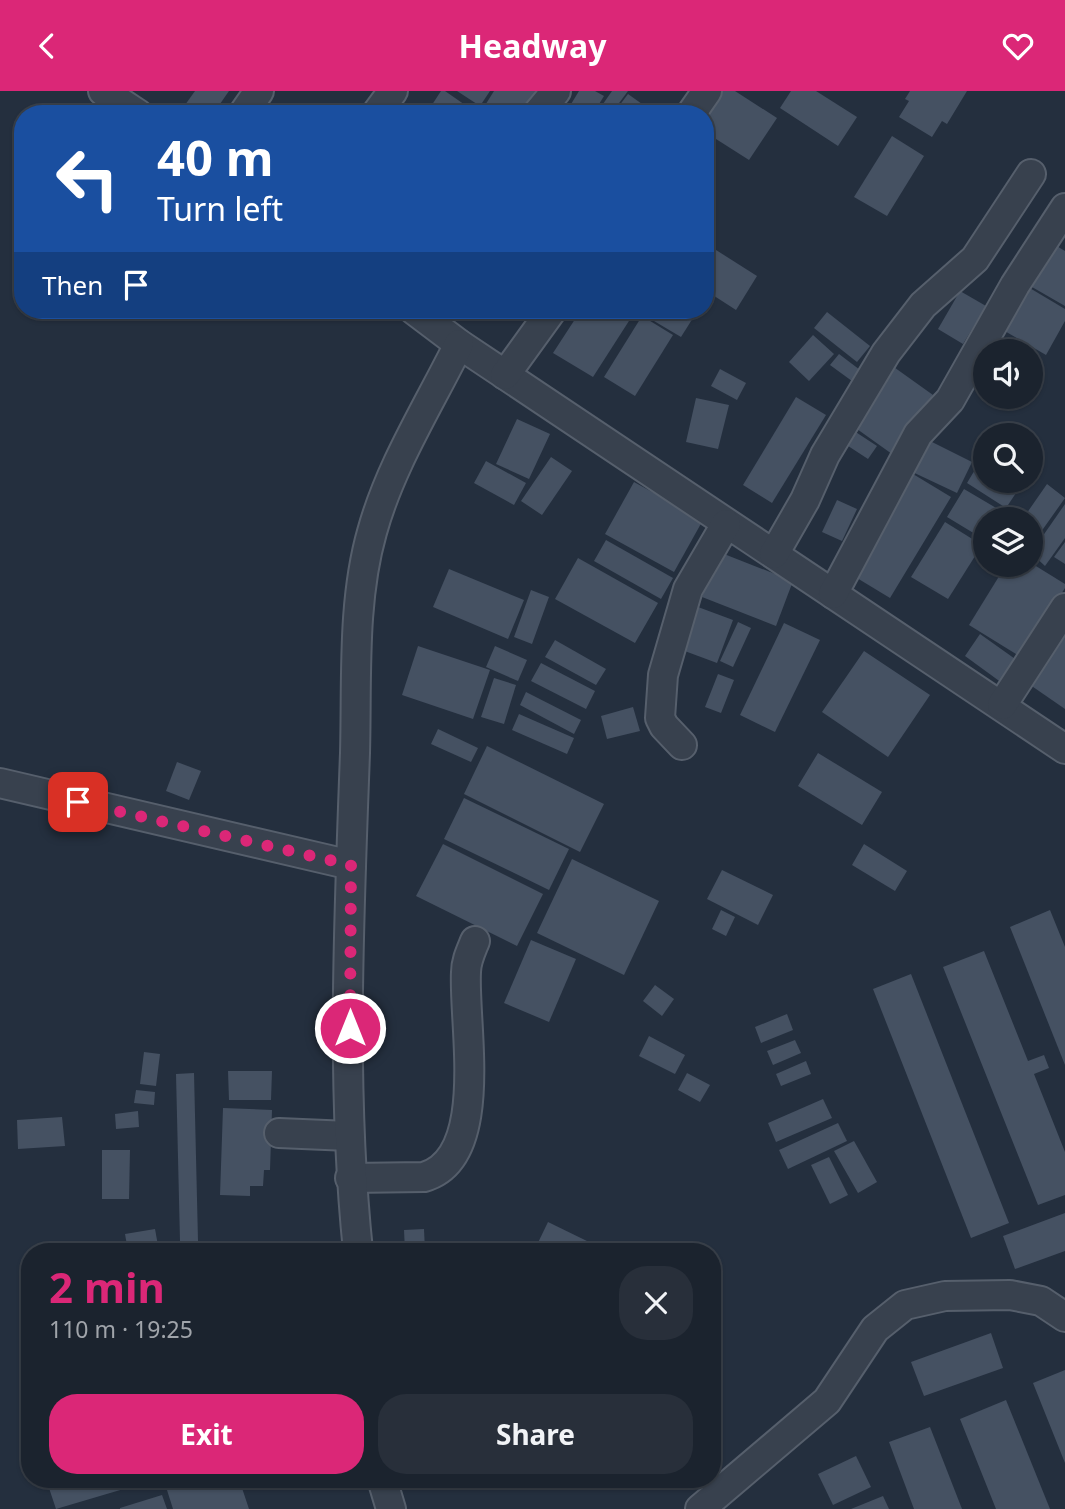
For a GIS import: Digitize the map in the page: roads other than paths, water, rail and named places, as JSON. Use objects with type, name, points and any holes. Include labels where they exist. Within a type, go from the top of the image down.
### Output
[{"type":"street","points":[[103,91],[124,105]]},
{"type":"street","points":[[544,105],[556,91]]},
{"type":"street","points":[[774,554],[805,500],[825,455],[886,353],[923,305],[975,259],[1031,174]]},
{"type":"street","points":[[833,594],[918,434],[950,400],[1015,285],[1065,208]]},
{"type":"street","points":[[426,319],[726,524],[1065,749]]},
{"type":"street","points":[[505,375],[545,319]]},
{"type":"street","points":[[357,1243],[350,1178],[349,1136],[351,865],[360,597],[372,532],[397,466],[459,344]]},
{"type":"street","points":[[682,745],[660,718],[663,675],[688,589],[726,524]]},
{"type":"street","points":[[1002,705],[1065,608]]},
{"type":"street","points":[[0,783],[351,865]]},
{"type":"street","points":[[350,1178],[424,1177],[436,1174],[452,1157],[467,1108],[466,974],[475,941]]},
{"type":"street","points":[[279,1133],[349,1136]]},
{"type":"street","points":[[701,1509],[827,1401],[875,1329],[905,1305],[945,1296],[1053,1294],[1065,1317]]},
{"type":"street","points":[[385,1488],[391,1509]]}]
